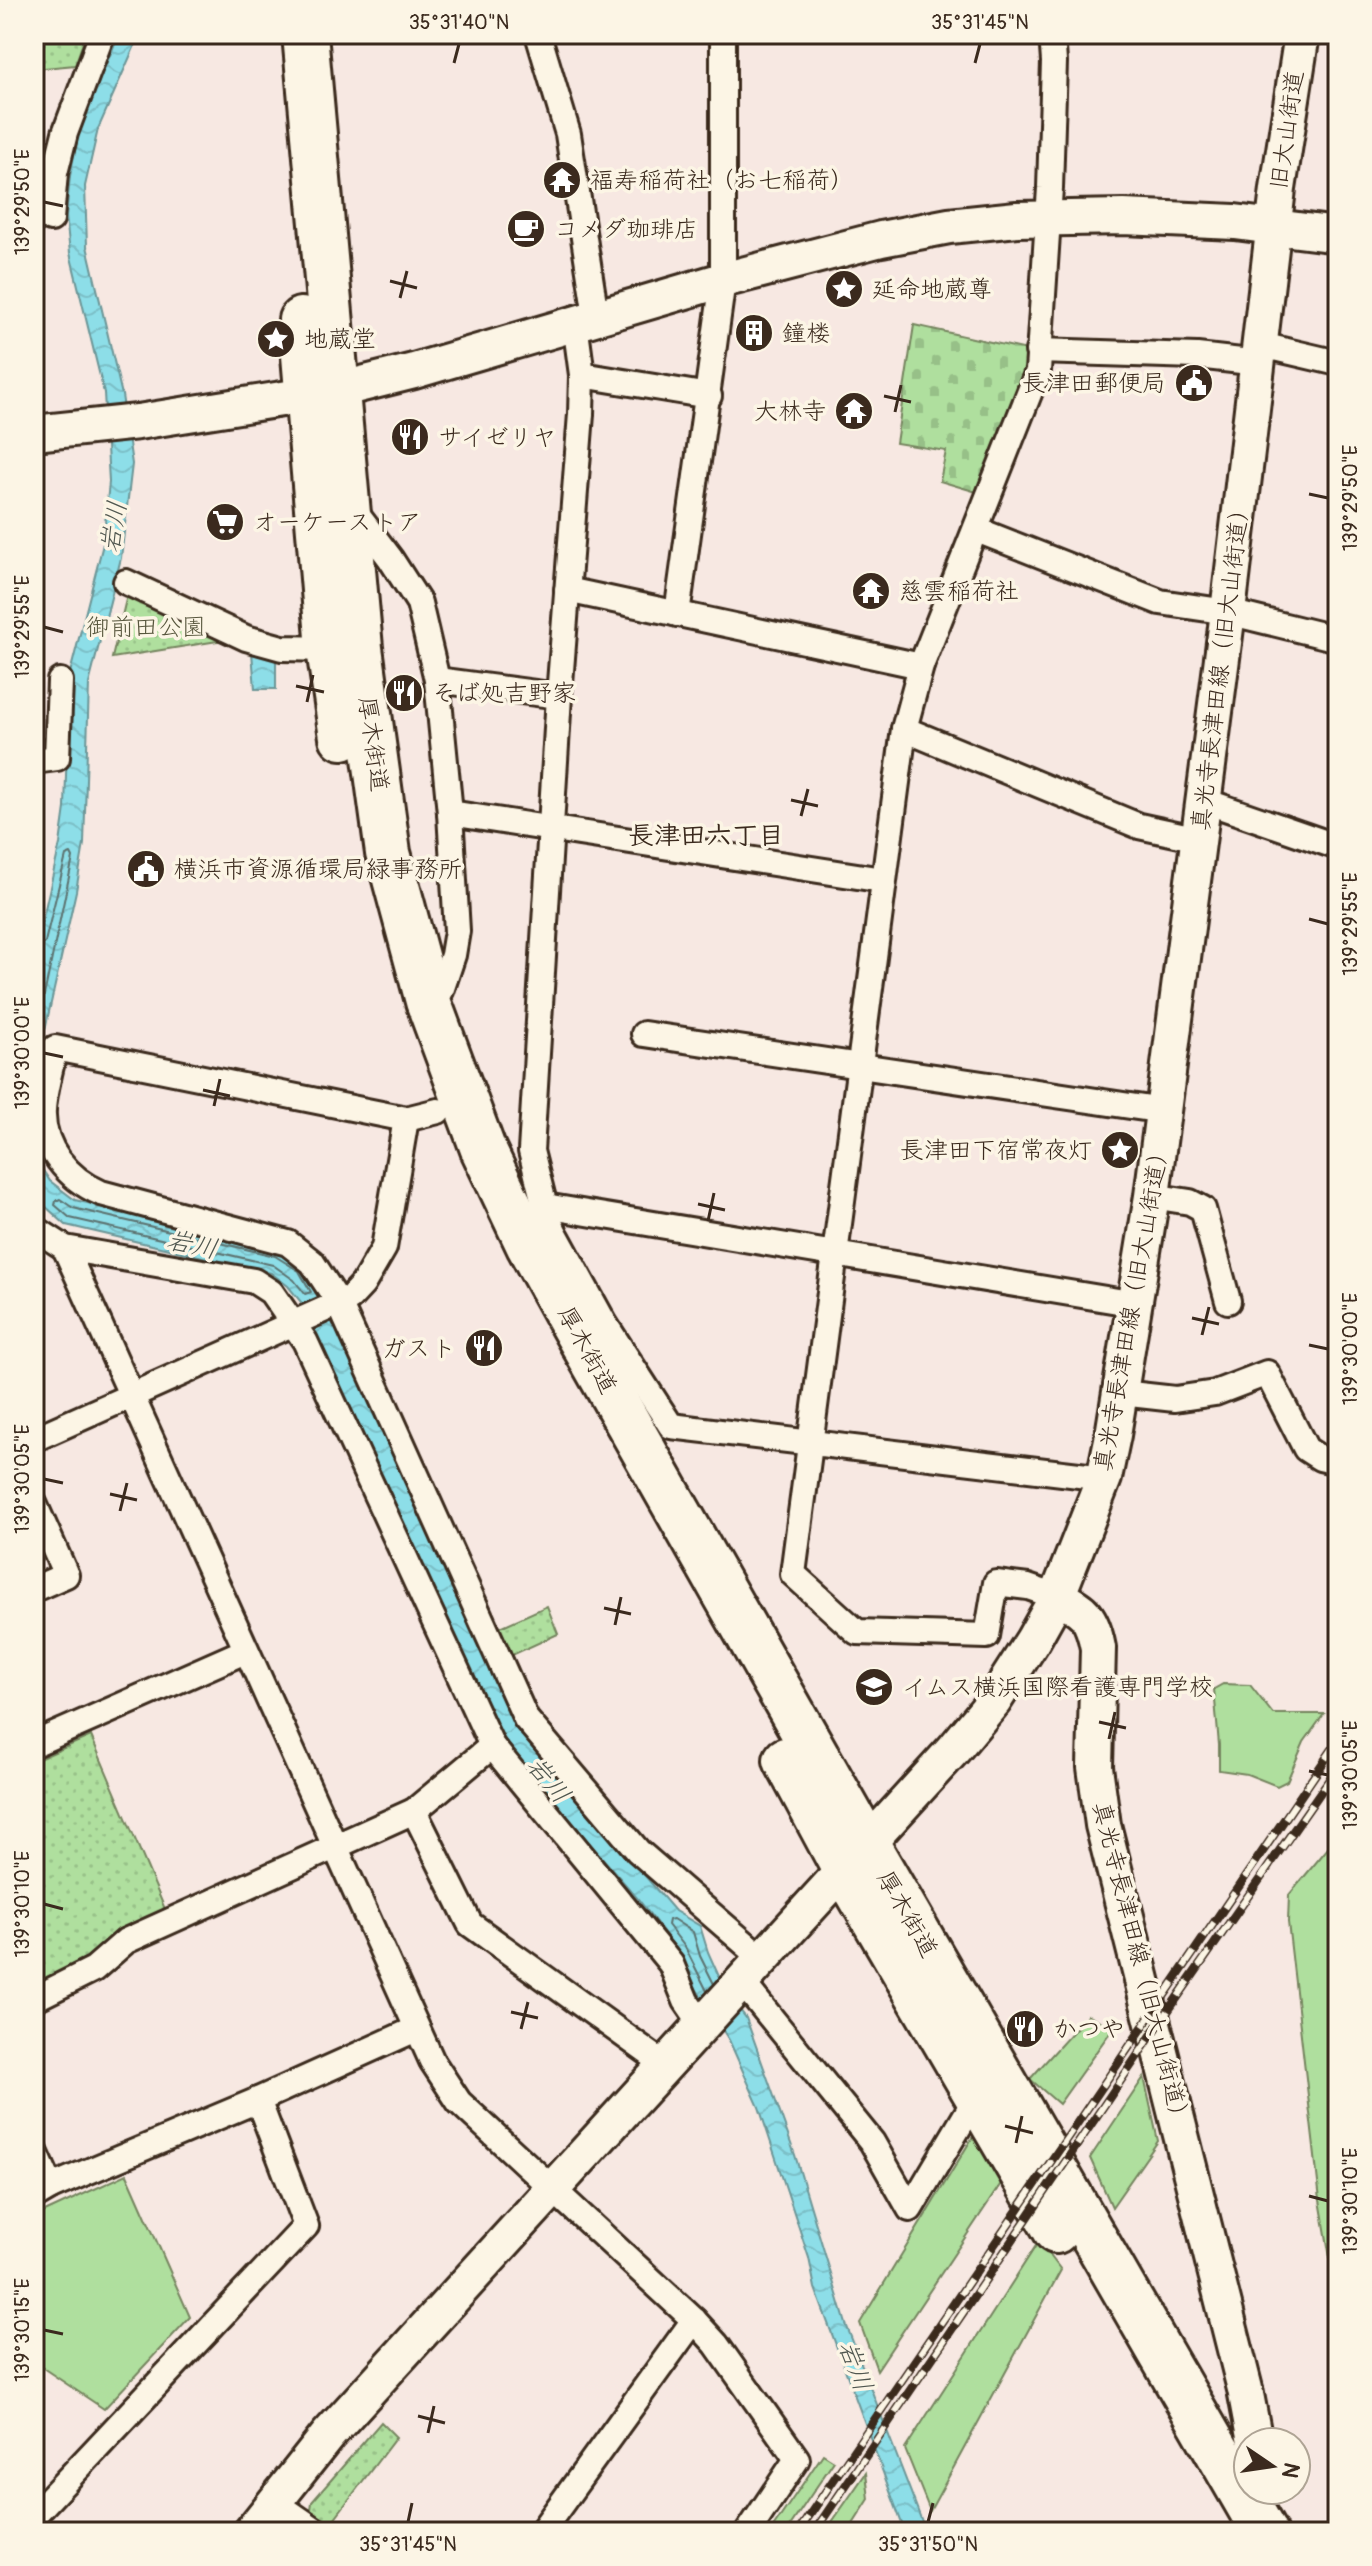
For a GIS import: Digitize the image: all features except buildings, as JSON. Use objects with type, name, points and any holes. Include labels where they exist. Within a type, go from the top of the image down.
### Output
[{"type":"highway","name":"厚木街道","points":[[279,34],[322,393],[347,501],[360,648],[388,853],[428,1001],[483,1149],[529,1246],[856,1858],[976,2098],[1080,2271],[1253,2519]]},
{"type":"highway","name":"厚木街道","points":[[305,34],[322,393],[329,649],[362,871],[400,1010],[422,1115],[471,1185],[551,1342],[1253,2519]]},
{"type":"street","points":[[51,219],[55,173],[65,133],[102,34]]},
{"type":"street","points":[[538,34],[568,134],[585,320],[531,1151],[556,1235],[605,1324],[671,1426],[1104,1478]]},
{"type":"street","points":[[677,614],[723,280],[723,34]]},
{"type":"street","points":[[251,2532],[328,2435],[856,1858],[994,1701],[1057,1597],[1028,1587],[996,1583],[987,1636],[857,1632],[793,1574],[904,729],[921,666],[1038,371],[1048,218],[1054,62],[1052,34]]},
{"type":"street","name":"旧大山街道","points":[[1274,225],[1302,34]]},
{"type":"street","points":[[34,433],[138,422],[322,393],[414,371],[723,280],[881,239],[949,226],[1048,218],[1124,217],[1274,225],[1338,235]]},
{"type":"street","name":"真光寺長津田線（旧大山街道）","points":[[1252,2426],[1103,1825],[1095,1767],[1098,1648],[1094,1630],[1086,1613],[1057,1597],[1104,1478],[1136,1304],[1205,801],[1274,225]]},
{"type":"street","points":[[1038,351],[1197,356],[1260,354],[1338,363]]},
{"type":"street","points":[[582,375],[709,396]]},
{"type":"street","points":[[347,501],[419,603],[437,680],[457,931],[441,991],[428,1001]]},
{"type":"street","points":[[977,530],[1160,602],[1228,612],[1338,639]]},
{"type":"street","points":[[126,582],[246,638],[282,648],[329,649]]},
{"type":"street","points":[[567,590],[921,666]]},
{"type":"street","points":[[437,680],[559,696]]},
{"type":"street","points":[[34,761],[57,758],[60,681]]},
{"type":"street","points":[[904,729],[1139,826],[1199,839]]},
{"type":"street","points":[[1205,801],[1338,847]]},
{"type":"street","points":[[450,813],[883,880]]},
{"type":"street","points":[[644,1034],[1164,1111]]},
{"type":"street","points":[[34,1439],[132,1394],[297,1322],[338,1303],[350,1298],[363,1284],[384,1248],[422,1115],[55,1048],[43,1111],[47,1141],[67,1170],[83,1185],[101,1193],[288,1243],[312,1262],[338,1303],[526,1719],[748,1975],[872,2142],[910,2209],[976,2098]]},
{"type":"street","points":[[1152,1196],[1190,1202],[1203,1209],[1228,1301]]},
{"type":"street","points":[[545,1206],[1136,1304]]},
{"type":"street","points":[[34,1228],[65,1248],[98,1251],[254,1281],[271,1292],[297,1322],[492,1746],[671,1964],[686,2001],[704,2024]]},
{"type":"street","points":[[65,1248],[432,2061],[459,2102],[694,2320],[716,2344],[797,2459],[748,2532]]},
{"type":"street","points":[[1121,1393],[1175,1399],[1215,1393],[1267,1373],[1306,1449],[1320,1458],[1338,1462]]},
{"type":"street","points":[[34,1503],[66,1575],[34,1589]]},
{"type":"street","points":[[34,1744],[245,1651]]},
{"type":"street","points":[[34,1999],[94,1969],[126,1941],[414,1811],[492,1746]]},
{"type":"street","points":[[414,1811],[470,1924],[667,2066]]},
{"type":"street","points":[[34,2149],[43,2192],[416,2029]]},
{"type":"street","points":[[34,2515],[306,2226],[258,2100]]},
{"type":"street","points":[[541,2532],[694,2320]]},
{"type":"street","points":[[273,2501],[318,2532]]},
{"type":"green space","points":[[34,34],[86,34],[75,65],[34,69]]},
{"type":"green space","points":[[914,325],[1027,350],[1028,369],[980,493],[940,481],[946,451],[896,443]]},
{"type":"green space","name":"御前田公園","points":[[128,591],[230,639],[112,658]]},
{"type":"green space","points":[[547,1606],[558,1634],[510,1656],[496,1629]]},
{"type":"green space","points":[[1223,1684],[1250,1685],[1273,1714],[1324,1714],[1304,1742],[1287,1781],[1277,1786],[1247,1774],[1219,1770],[1214,1689]]},
{"type":"green space","points":[[91,1736],[168,1916],[34,1993],[34,1761]]},
{"type":"green space","points":[[1338,1836],[1338,2304],[1320,2200],[1288,1922],[1289,1895]]},
{"type":"green space","points":[[1088,2015],[1113,2028],[1059,2104],[1030,2079]]},
{"type":"green space","points":[[1144,2077],[1158,2141],[1112,2207],[1090,2158]]},
{"type":"green space","points":[[977,2130],[1006,2176],[877,2370],[860,2323]]},
{"type":"green space","points":[[127,2174],[190,2317],[104,2409],[34,2362],[34,2217]]},
{"type":"green space","points":[[1039,2241],[1061,2270],[930,2511],[905,2449]]},
{"type":"green space","points":[[381,2422],[396,2437],[328,2527],[310,2517],[312,2502]]},
{"type":"green space","points":[[823,2454],[834,2461],[786,2532],[770,2532]]},
{"type":"green space","points":[[866,2473],[869,2499],[848,2532],[825,2532]]},
{"type":"water","name":"岩川","points":[[119,34],[140,34],[98,129],[85,186],[87,246],[122,395],[132,464],[121,558],[89,684],[84,844],[34,1079],[34,956],[60,844],[65,808],[69,677],[103,544],[109,482],[104,393],[70,253],[66,216],[80,125]]},
{"type":"water","points":[[252,652],[276,654],[276,689],[255,689]]},
{"type":"water","name":"岩川","points":[[34,1157],[50,1181],[75,1200],[279,1248],[305,1265],[320,1288],[470,1629],[520,1730],[675,1911],[700,1926],[725,1990],[746,2018],[795,2155],[846,2324],[926,2532],[905,2532],[815,2288],[809,2258],[759,2107],[729,2040],[690,1979],[678,1951],[505,1740],[486,1706],[301,1302],[288,1286],[271,1273],[66,1225],[34,1196]]},
{"type":"railway","points":[[798,2532],[1338,1741]]},
{"type":"railway","points":[[814,2532],[1170,2008],[1338,1767]]},
{"type":"place","name":"福寿稲荷社（お七稲荷）","points":[[562,180]]},
{"type":"place","name":"コメダ珈琲店","points":[[526,229]]},
{"type":"place","name":"延命地蔵尊","points":[[844,289]]},
{"type":"place","name":"鐘楼","points":[[754,333]]},
{"type":"place","name":"地蔵堂","points":[[276,339]]},
{"type":"place","name":"長津田郵便局","points":[[1194,383]]},
{"type":"place","name":"大林寺","points":[[854,411]]},
{"type":"place","name":"サイゼリヤ","points":[[410,437]]},
{"type":"place","name":"オーケーストア","points":[[225,522]]},
{"type":"place","name":"慈雲稲荷社","points":[[871,591]]},
{"type":"place","name":"そば処吉野家","points":[[404,693]]},
{"type":"place","name":"横浜市資源循環局緑事務所","points":[[146,869]]},
{"type":"place","name":"長津田下宿常夜灯","points":[[1120,1150]]},
{"type":"place","name":"ガスト","points":[[484,1348]]},
{"type":"place","name":"イムス横浜国際看護専門学校","points":[[874,1687]]},
{"type":"place","name":"かつや","points":[[1025,2029]]},
{"type":"district","name":"長津田六丁目","points":[[706,836]]}]
